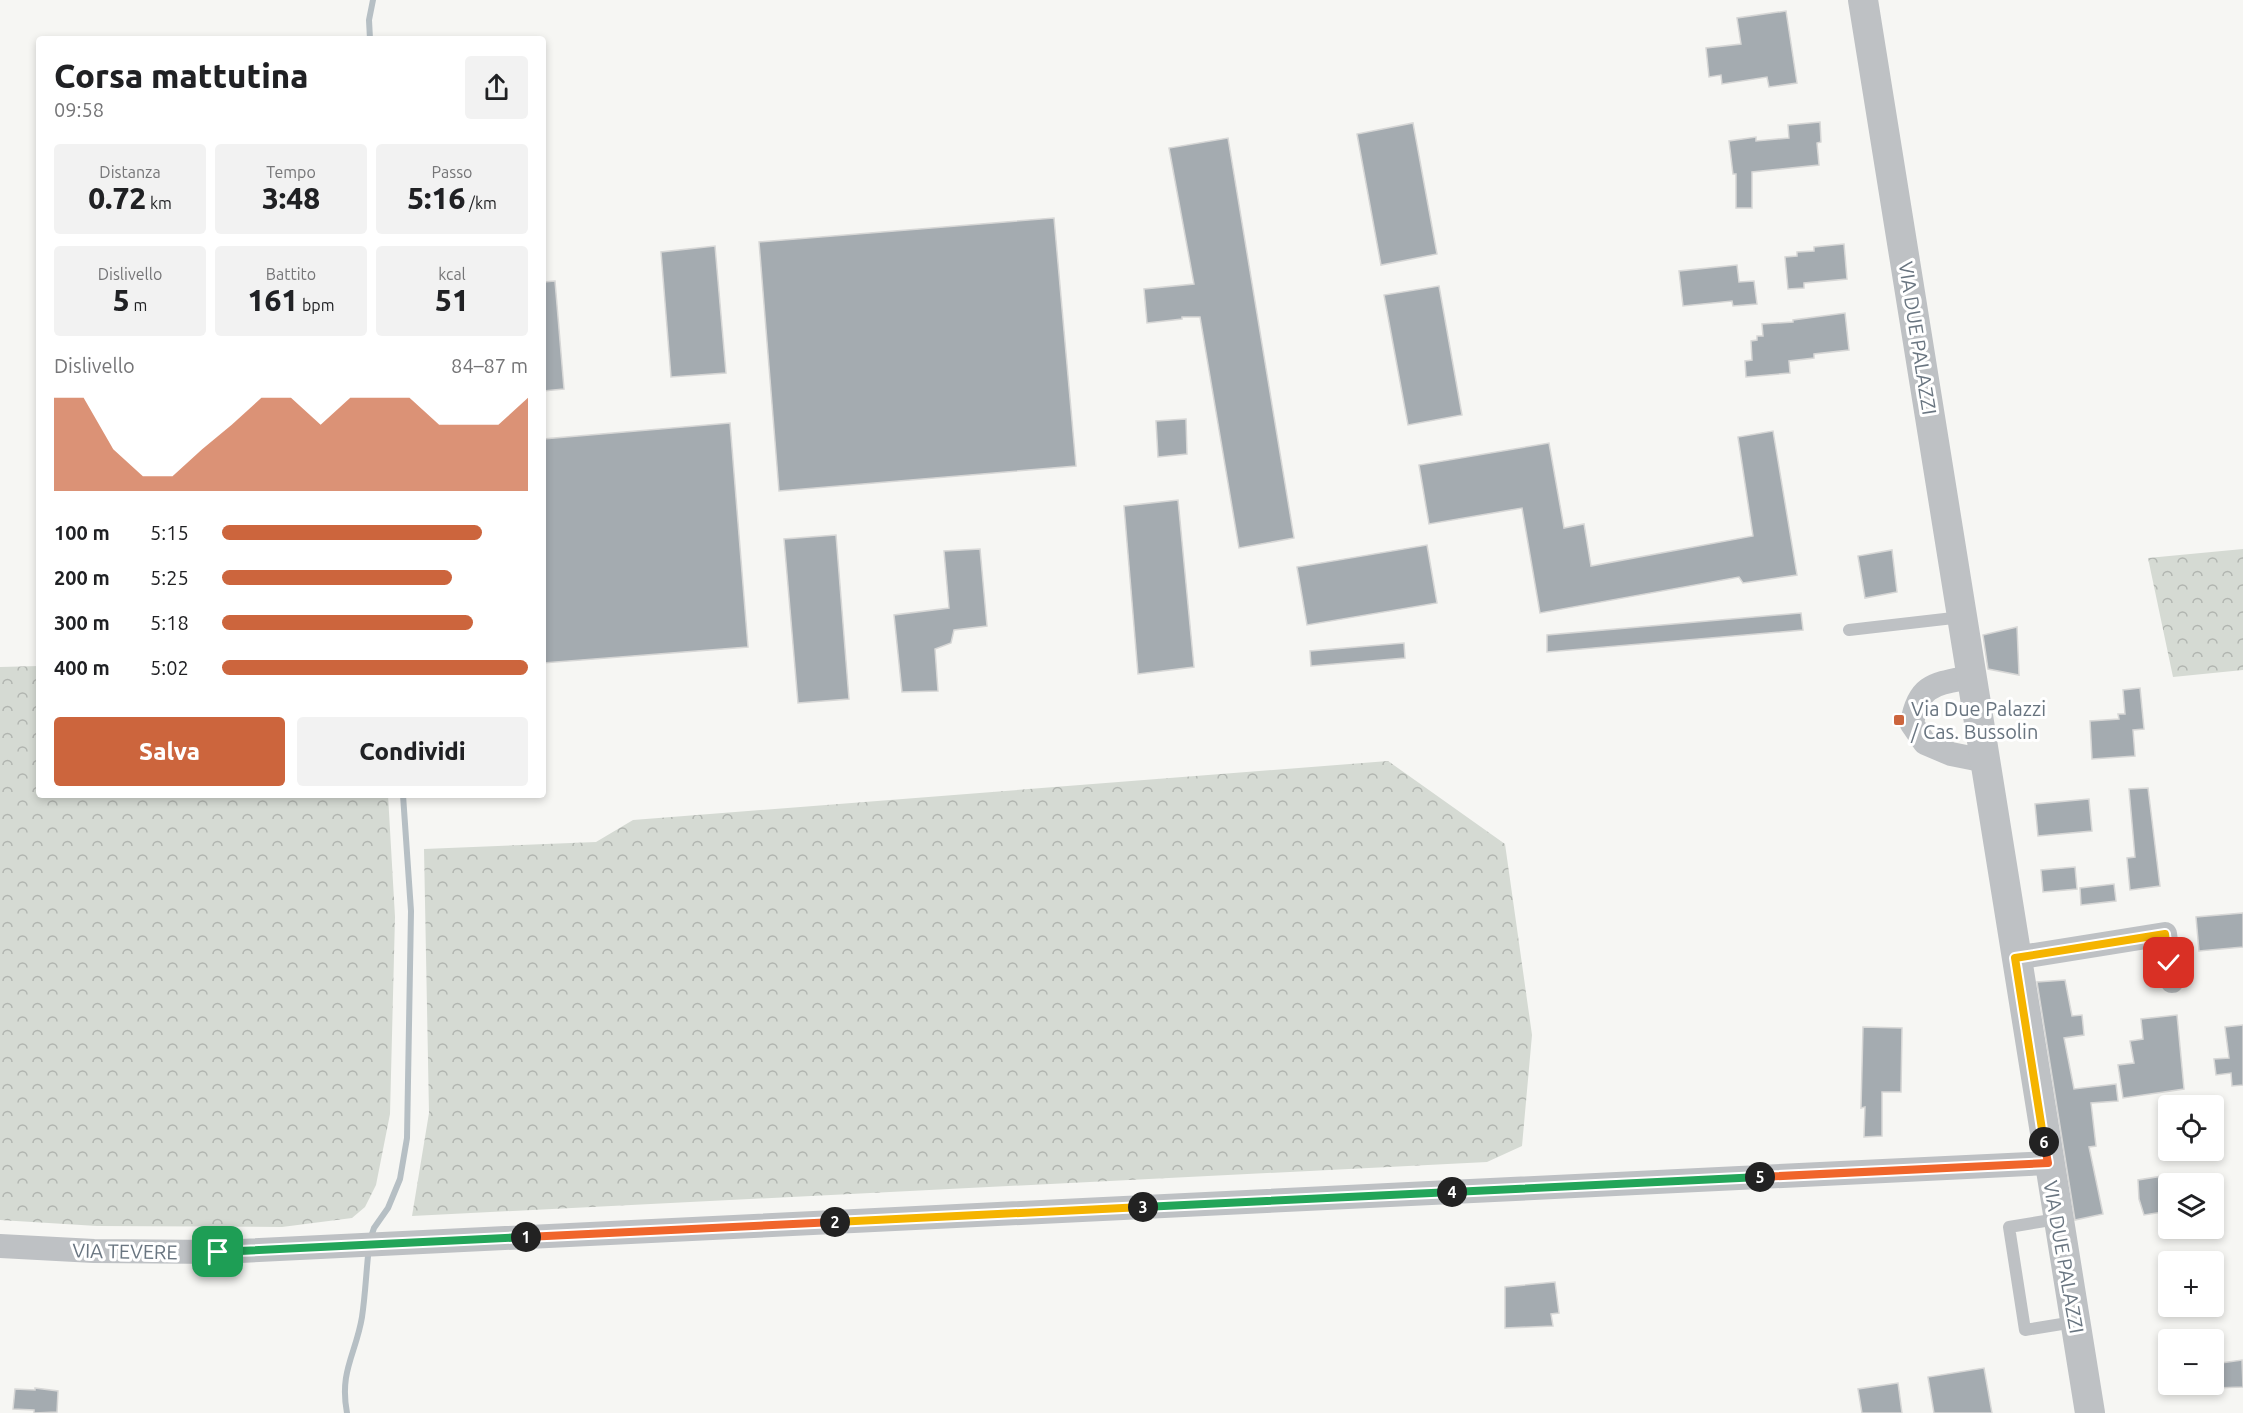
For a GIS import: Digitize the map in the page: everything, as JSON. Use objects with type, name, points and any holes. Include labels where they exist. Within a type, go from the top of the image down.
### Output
[{"type":"street","name":"VIA DUE PALAZZI","points":[[1863,0],[1986,761],[2015,958],[2090,1413]]},
{"type":"street","points":[[1971,677],[1935,685],[1923,693],[1915,706],[1912,724],[1925,742],[1951,754],[1986,761]]},
{"type":"street","points":[[2015,958],[2165,934],[2172,981]]},
{"type":"street","name":"VIA TEVERE","points":[[0,1246],[94,1251],[240,1251],[2048,1163]]},
{"type":"lane","points":[[1849,630],[1962,617]]},
{"type":"lane","points":[[2057,1219],[2009,1227],[2025,1330],[2075,1322]]},
{"type":"green space","points":[[2243,549],[2243,670],[2173,677],[2148,558]]},
{"type":"green space","points":[[36,666],[36,798],[388,798],[395,917],[390,1114],[376,1185],[365,1207],[352,1218],[282,1227],[97,1226],[0,1220],[0,667]]},
{"type":"green space","points":[[1388,761],[1505,844],[1532,1035],[1522,1146],[1487,1162],[412,1216],[429,1113],[424,849],[596,842],[633,820]]},
{"type":"building","points":[[1786,11],[1797,83],[1769,87],[1767,77],[1722,84],[1721,75],[1709,77],[1706,48],[1741,44],[1737,18]]},
{"type":"building","points":[[1820,122],[1821,142],[1817,143],[1819,165],[1752,172],[1752,208],[1736,208],[1736,174],[1733,174],[1729,141],[1756,137],[1756,141],[1789,138],[1788,125]]},
{"type":"building","points":[[1413,123],[1437,254],[1381,265],[1357,134]]},
{"type":"building","points":[[1228,138],[1294,538],[1239,548],[1200,317],[1182,317],[1182,319],[1147,323],[1144,289],[1194,284],[1169,148]]},
{"type":"building","points":[[1054,218],[1076,466],[779,491],[759,242]]},
{"type":"building","points":[[1844,244],[1847,279],[1804,283],[1804,288],[1788,289],[1785,257],[1797,256],[1797,252],[1814,251],[1814,247]]},
{"type":"building","points":[[715,246],[726,373],[671,377],[661,252]]},
{"type":"building","points":[[1737,265],[1739,282],[1754,281],[1757,304],[1733,306],[1732,301],[1683,306],[1679,271]]},
{"type":"building","points":[[555,281],[564,389],[546,391],[546,282]]},
{"type":"building","points":[[1439,286],[1462,415],[1408,425],[1384,295]]},
{"type":"building","points":[[1845,313],[1849,350],[1814,354],[1814,358],[1789,361],[1790,373],[1746,377],[1745,361],[1752,360],[1751,341],[1757,340],[1757,336],[1763,336],[1762,324],[1793,322],[1793,320]]},
{"type":"building","points":[[1186,419],[1187,454],[1158,457],[1156,421]]},
{"type":"building","points":[[730,423],[748,647],[546,663],[546,439]]},
{"type":"building","points":[[1773,431],[1797,575],[1743,583],[1739,577],[1540,613],[1522,508],[1429,524],[1419,465],[1549,443],[1564,528],[1584,524],[1591,566],[1753,536],[1738,437]]},
{"type":"building","points":[[1178,500],[1194,667],[1138,674],[1124,506]]},
{"type":"building","points":[[836,535],[849,699],[798,703],[784,539]]},
{"type":"building","points":[[1427,545],[1437,603],[1307,625],[1297,567]]},
{"type":"building","points":[[980,549],[987,626],[954,630],[951,643],[935,649],[938,691],[902,692],[894,615],[949,608],[944,551]]},
{"type":"building","points":[[1892,550],[1897,592],[1865,598],[1858,556]]},
{"type":"building","points":[[1801,613],[1803,630],[1547,652],[1547,635]]},
{"type":"building","points":[[2017,627],[2019,675],[1988,669],[1983,635]]},
{"type":"building","points":[[1404,643],[1405,658],[1311,666],[1310,651]]},
{"type":"building","points":[[2140,688],[2144,729],[2133,730],[2135,756],[2092,759],[2090,721],[2119,719],[2118,714],[2125,714],[2123,690]]},
{"type":"building","points":[[2148,788],[2160,886],[2130,890],[2127,858],[2135,857],[2129,789]]},
{"type":"building","points":[[2089,799],[2092,831],[2038,836],[2035,804]]},
{"type":"building","points":[[2075,867],[2077,889],[2043,892],[2041,870]]},
{"type":"building","points":[[2114,884],[2116,901],[2081,905],[2080,888]]},
{"type":"building","points":[[2243,913],[2243,947],[2199,951],[2196,917]]},
{"type":"building","points":[[2065,980],[2072,1016],[2082,1015],[2084,1035],[2064,1038],[2074,1089],[2116,1084],[2118,1101],[2091,1103],[2096,1146],[2089,1147],[2103,1214],[2075,1220],[2037,982]]},
{"type":"building","points":[[2177,1015],[2184,1089],[2123,1098],[2118,1065],[2134,1063],[2130,1041],[2143,1039],[2141,1019]]},
{"type":"building","points":[[2243,1025],[2243,1085],[2232,1086],[2231,1073],[2216,1075],[2214,1059],[2229,1058],[2225,1027]]},
{"type":"building","points":[[1863,1027],[1902,1028],[1901,1092],[1882,1092],[1882,1136],[1864,1137],[1865,1107],[1861,1108]]},
{"type":"building","points":[[2158,1177],[2158,1213],[2144,1215],[2139,1199],[2138,1180]]},
{"type":"building","points":[[1555,1282],[1559,1313],[1551,1314],[1553,1326],[1505,1328],[1505,1287]]},
{"type":"building","points":[[2242,1360],[2243,1387],[2224,1388],[2224,1363]]},
{"type":"building","points":[[1984,1368],[1992,1413],[1934,1413],[1928,1377]]},
{"type":"building","points":[[1898,1383],[1902,1413],[1862,1413],[1858,1389]]},
{"type":"building","points":[[35,1388],[58,1391],[57,1412],[34,1413],[34,1410],[13,1409],[15,1389],[35,1390]]},
{"type":"waterway","points":[[370,36],[369,20],[373,0]]},
{"type":"waterway","points":[[371,1237],[374,1228],[388,1208],[400,1179],[407,1138],[411,911],[403,798]]},
{"type":"waterway","points":[[347,1413],[345,1385],[362,1317],[368,1256]]},
{"type":"place","name":"Via Due Palazzi / Cas. Bussolin","points":[[1899,720]]},
{"type":"route","points":[[218,1252],[2048,1163],[2015,958],[2165,934],[2169,963]]}]
